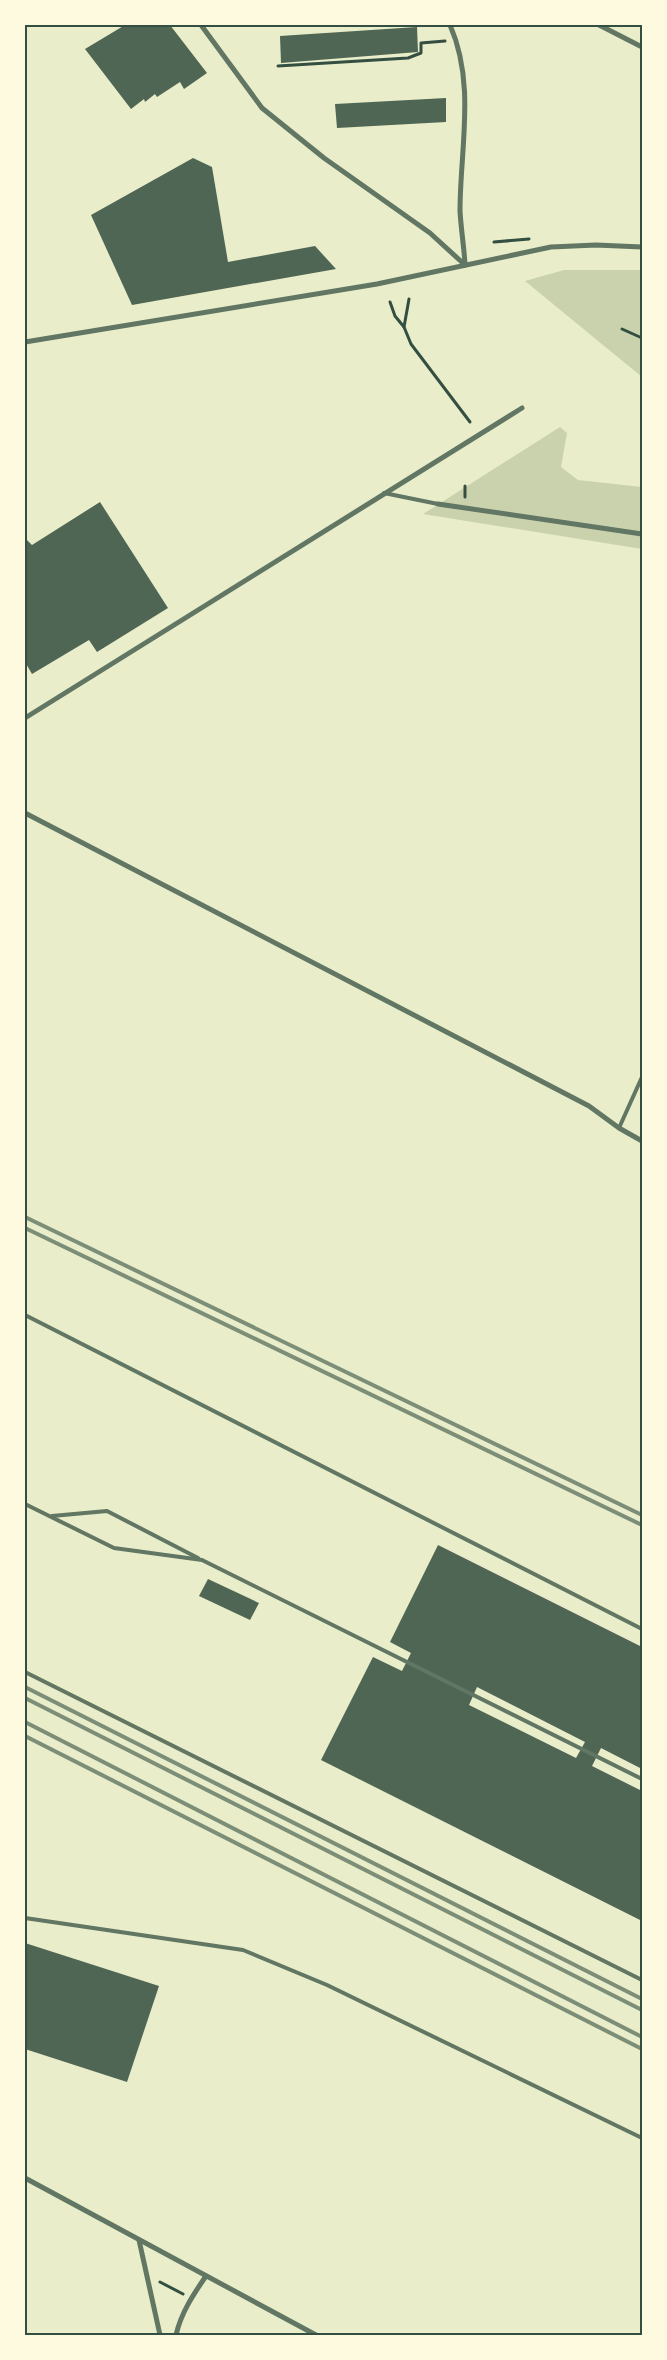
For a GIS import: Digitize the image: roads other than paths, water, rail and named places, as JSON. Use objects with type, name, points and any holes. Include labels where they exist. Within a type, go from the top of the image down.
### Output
[{"type":"street","points":[[201,25],[262,108],[324,158],[430,233],[466,265]]},
{"type":"street","points":[[450,25],[461,66],[466,104],[460,212],[466,265]]},
{"type":"street","points":[[599,25],[642,47]]},
{"type":"street","points":[[25,342],[377,284],[551,248],[596,245],[642,247]]},
{"type":"street","points":[[25,718],[522,408]]},
{"type":"street","points":[[438,504],[642,534]]},
{"type":"street","points":[[25,813],[589,1106],[619,1128],[642,1141]]},
{"type":"street","points":[[25,2178],[316,2335]]},
{"type":"street","points":[[139,2240],[160,2335]]},
{"type":"street","points":[[176,2335],[179,2323],[190,2299],[206,2276]]},
{"type":"lane","points":[[384,493],[438,504]]},
{"type":"lane","points":[[619,1128],[642,1077]]},
{"type":"lane","points":[[25,1316],[642,1629]]},
{"type":"lane","points":[[25,1504],[114,1548],[202,1560]]},
{"type":"lane","points":[[52,1516],[107,1510],[202,1560],[642,1779]]},
{"type":"lane","points":[[25,1672],[642,1980]]},
{"type":"lane","points":[[25,1918],[243,1950],[327,1985],[642,2138]]},
{"type":"railway","points":[[25,1217],[642,1515]]},
{"type":"railway","points":[[25,1228],[642,1525]]},
{"type":"railway","points":[[25,1687],[642,1999]]},
{"type":"railway","points":[[25,1698],[642,2010]]},
{"type":"railway","points":[[25,1722],[642,2037]]},
{"type":"railway","points":[[25,1736],[642,2049]]}]
